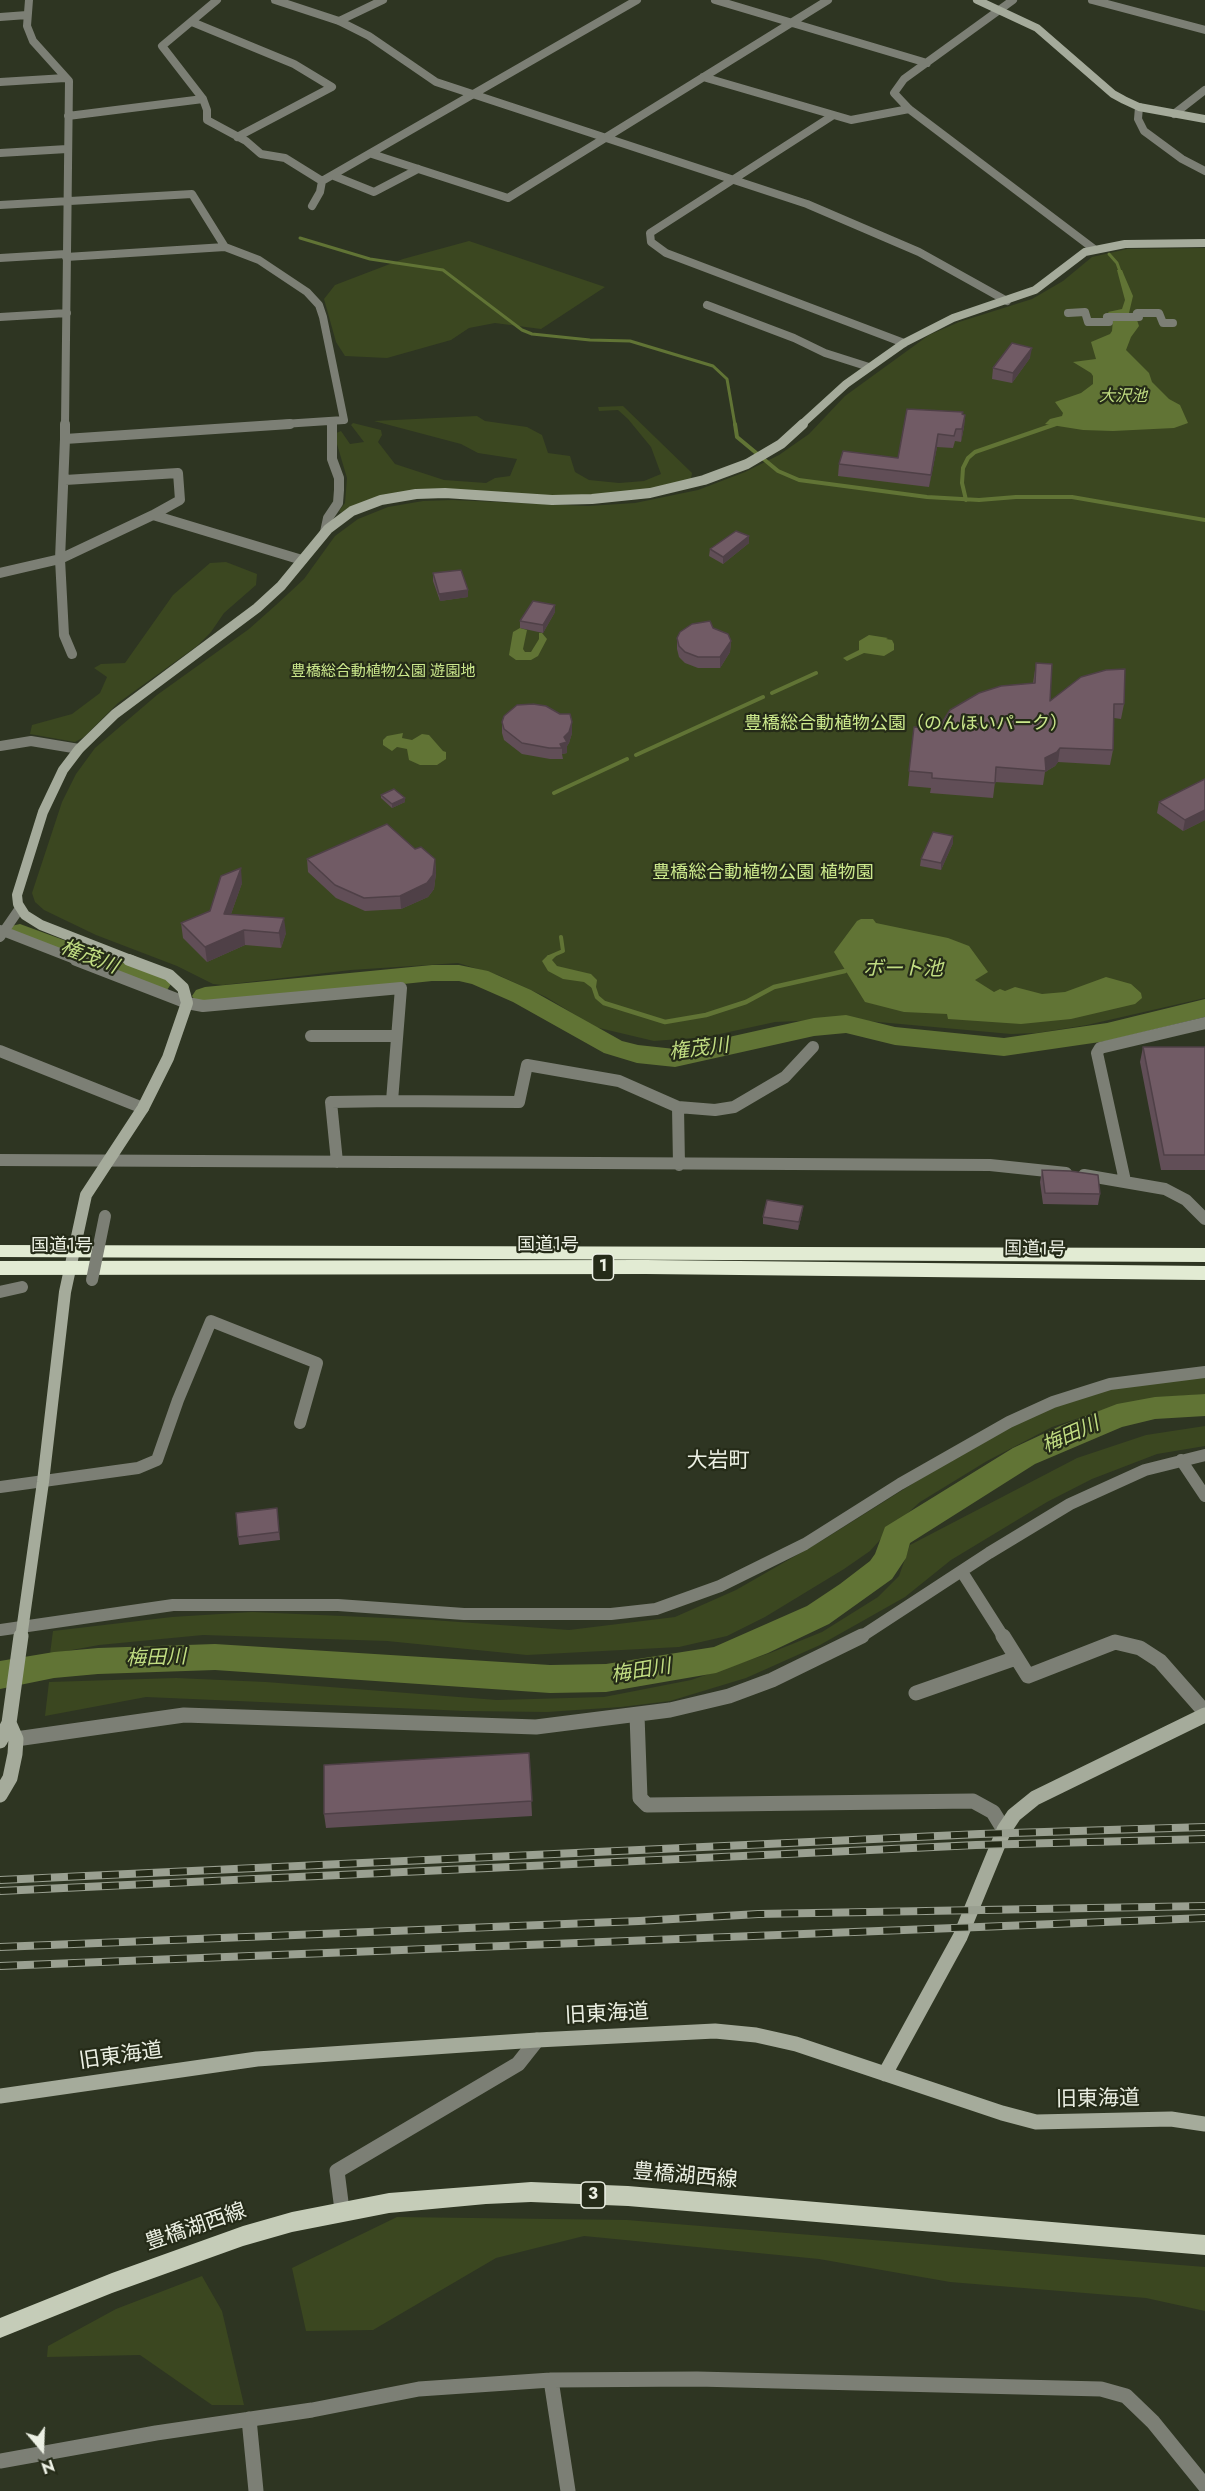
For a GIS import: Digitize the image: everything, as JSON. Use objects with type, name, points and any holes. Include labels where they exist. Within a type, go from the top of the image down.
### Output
[{"type":"highway","name":"国道1号","points":[[0,1251],[71,1259],[1205,1273]]},
{"type":"highway","name":"国道1号","points":[[0,1268],[71,1259],[1205,1255]]},
{"type":"main road","name":"豊橋湖西線","points":[[0,2328],[112,2283],[243,2236],[342,2211],[437,2197],[531,2192],[628,2196],[1205,2245]]},
{"type":"street","points":[[29,0],[27,26],[33,40],[69,81],[65,480],[60,559],[64,636],[72,654]]},
{"type":"street","points":[[217,0],[162,46],[203,99],[207,110],[207,120],[237,136],[261,154],[285,158],[322,181]]},
{"type":"street","points":[[275,0],[339,21],[369,36],[436,82],[807,204],[919,252],[1007,301]]},
{"type":"street","points":[[339,21],[383,0]]},
{"type":"street","points":[[322,181],[637,0]]},
{"type":"street","points":[[715,0],[927,63]]},
{"type":"street","points":[[372,154],[508,198],[828,0]]},
{"type":"street","points":[[977,0],[1037,28],[1113,94],[1138,107],[1205,119]]},
{"type":"street","points":[[1014,0],[904,79],[894,93],[909,108],[1094,249]]},
{"type":"street","points":[[1092,0],[1205,30]]},
{"type":"street","points":[[0,17],[27,15]]},
{"type":"street","points":[[192,22],[294,64],[332,87],[237,136]]},
{"type":"street","points":[[703,77],[851,120],[909,108]]},
{"type":"street","points":[[0,82],[65,78]]},
{"type":"street","points":[[1174,114],[1205,90]]},
{"type":"street","points":[[68,116],[203,99]]},
{"type":"street","points":[[1138,107],[1138,118],[1144,131],[1182,159],[1205,171]]},
{"type":"street","points":[[832,116],[650,233],[651,242],[666,253],[904,343]]},
{"type":"street","points":[[0,153],[67,149]]},
{"type":"street","points":[[334,176],[374,192],[418,169]]},
{"type":"street","points":[[312,206],[320,192],[322,181]]},
{"type":"street","points":[[0,205],[192,194],[225,247]]},
{"type":"street","points":[[0,1741],[9,1723],[43,1482],[51,1394],[71,1259],[86,1195],[143,1108],[168,1058],[187,1003],[183,988],[169,975],[40,925],[20,908],[17,895],[43,812],[63,770],[79,750],[115,714],[257,608],[281,586],[325,532],[352,512],[371,503],[403,496],[445,493],[552,500],[592,499],[650,493],[704,480],[747,464],[781,444],[846,384],[904,343],[942,322],[1007,301],[1045,285],[1077,257],[1094,249],[1125,244],[1205,243]]},
{"type":"street","points":[[0,258],[225,247],[260,260],[306,292],[319,305],[344,420],[65,439]]},
{"type":"street","points":[[707,305],[794,338],[825,353],[869,367]]},
{"type":"street","points":[[1068,313],[1085,312],[1088,322],[1109,322],[1107,317],[1139,317],[1137,313],[1159,313],[1162,323],[1173,323]]},
{"type":"street","points":[[0,317],[67,313]]},
{"type":"street","points":[[325,532],[328,518],[338,503],[339,490],[339,478],[332,459],[332,421]]},
{"type":"street","points":[[0,573],[60,559],[180,500],[178,473],[65,480]]},
{"type":"street","points":[[153,515],[302,560]]},
{"type":"street","points":[[0,746],[31,741],[79,750]]},
{"type":"street","points":[[20,908],[1,933],[187,1003],[215,1007],[401,988],[392,1101]]},
{"type":"street","points":[[1125,1181],[1097,1053],[1100,1048],[1205,1023]]},
{"type":"street","points":[[310,1036],[397,1036]]},
{"type":"street","points":[[337,1162],[331,1102],[519,1102],[528,1065],[619,1081],[678,1107],[715,1110],[734,1107],[785,1077],[813,1047]]},
{"type":"street","points":[[0,1051],[143,1108]]},
{"type":"street","points":[[678,1107],[679,1165]]},
{"type":"street","points":[[0,1160],[990,1165],[1125,1181],[1165,1189],[1186,1200],[1205,1219]]},
{"type":"street","points":[[92,1280],[105,1216]]},
{"type":"street","points":[[0,1292],[22,1287]]},
{"type":"street","points":[[0,1487],[138,1468],[157,1460],[178,1400],[211,1321],[317,1363],[300,1423]]},
{"type":"street","points":[[0,1630],[21,1631],[172,1605],[338,1605],[464,1614],[611,1614],[656,1609],[720,1586],[785,1554],[999,1428],[1053,1402],[1110,1384],[1205,1372]]},
{"type":"street","points":[[16,1738],[190,1715],[536,1727],[562,1722],[638,1715],[729,1696],[772,1680],[862,1636],[989,1553],[1070,1504],[1145,1470],[1205,1455]]},
{"type":"street","points":[[1181,1460],[1205,1496]]},
{"type":"street","points":[[885,2074],[951,1954],[1004,1830],[1014,1815],[1029,1801],[1205,1713],[1160,1661],[1132,1645],[1115,1642],[1028,1676],[962,1572]]},
{"type":"street","points":[[916,1693],[1016,1658]]},
{"type":"street","points":[[638,1715],[640,1798],[647,1805],[973,1801],[993,1812],[1004,1830]]},
{"type":"street","points":[[0,1794],[10,1778],[16,1738],[9,1723]]},
{"type":"street","name":"旧東海道","points":[[0,2096],[257,2059],[537,2040],[736,2032],[796,2044],[1036,2122],[1171,2119],[1205,2124]]},
{"type":"street","points":[[342,2211],[337,2171],[518,2064],[537,2040]]},
{"type":"street","points":[[0,2461],[419,2389],[551,2380],[697,2379],[1101,2389],[1126,2396],[1153,2422],[1205,2486]]},
{"type":"street","points":[[551,2380],[568,2491]]},
{"type":"street","points":[[249,2419],[256,2491]]},
{"type":"green space","points":[[469,241],[605,287],[541,329],[495,323],[469,328],[451,340],[387,358],[345,356],[336,342],[324,299],[335,285],[403,259]]},
{"type":"green space","name":"豊橋総合動植物公園（のんほいパーク）","points":[[1205,248],[1205,998],[1087,1025],[1037,1033],[1011,1034],[845,1019],[775,1022],[706,1037],[654,1041],[595,1027],[546,997],[498,975],[458,963],[351,970],[223,985],[213,984],[177,966],[96,935],[44,910],[35,902],[32,893],[62,802],[76,774],[95,748],[157,695],[249,629],[304,579],[335,536],[358,519],[388,507],[423,501],[452,500],[588,506],[635,503],[698,490],[745,472],[779,455],[809,434],[845,396],[929,335],[959,322],[1032,299],[1063,281],[1092,257],[1127,249]]},
{"type":"green space","points":[[623,406],[692,473],[691,479],[654,489],[584,497],[460,491],[348,509],[341,513],[339,511],[345,503],[347,478],[334,434],[341,431],[350,444],[364,442],[351,425],[353,423],[381,430],[382,435],[378,442],[395,464],[444,480],[486,483],[495,478],[510,476],[517,459],[478,453],[461,444],[374,421],[477,416],[485,421],[527,427],[542,435],[548,453],[570,456],[575,472],[589,480],[619,483],[644,481],[661,474],[651,447],[628,419],[618,410],[599,411],[598,407]]},
{"type":"green space","points":[[226,562],[257,574],[256,585],[224,613],[211,632],[197,646],[118,703],[84,737],[75,742],[30,734],[32,725],[72,714],[100,693],[107,677],[94,668],[101,664],[125,663],[173,595],[210,563]]},
{"type":"green space","points":[[1205,1374],[1205,1394],[1155,1398],[1100,1411],[1052,1427],[987,1461],[920,1502],[870,1551],[844,1569],[765,1617],[727,1636],[679,1647],[527,1655],[387,1641],[203,1635],[99,1645],[50,1654],[53,1631],[172,1617],[252,1612],[432,1620],[569,1630],[675,1617],[736,1590],[823,1540],[944,1464],[1069,1395]]},
{"type":"green space","points":[[1205,1426],[1205,1446],[1157,1454],[1092,1479],[1047,1502],[951,1560],[905,1597],[820,1645],[746,1678],[670,1701],[547,1712],[466,1711],[146,1697],[45,1716],[49,1682],[176,1678],[266,1682],[497,1700],[604,1697],[691,1680],[770,1653],[822,1632],[878,1597],[899,1576],[910,1545],[1077,1458],[1146,1435]]},
{"type":"green space","points":[[397,2217],[627,2220],[1205,2267],[1205,2311],[1146,2298],[950,2282],[819,2259],[584,2236],[496,2258],[373,2330],[306,2331],[292,2268]]},
{"type":"green space","points":[[202,2276],[222,2311],[244,2405],[212,2405],[140,2355],[47,2357],[48,2346],[116,2309]]},
{"type":"water","name":"大沢池","points":[[1117,270],[1122,270],[1133,296],[1129,313],[1135,314],[1139,326],[1126,350],[1149,373],[1152,382],[1169,399],[1180,405],[1188,423],[1174,428],[1113,431],[1083,430],[1045,424],[1050,419],[1062,416],[1063,413],[1055,402],[1081,393],[1093,384],[1091,373],[1073,362],[1096,359],[1091,342],[1112,331],[1113,319],[1108,312],[1122,309],[1125,300]]},
{"type":"water","points":[[520,628],[527,630],[523,649],[525,652],[531,652],[539,639],[539,633],[547,639],[538,656],[531,660],[516,660],[509,655],[513,632]]},
{"type":"water","points":[[869,635],[892,640],[894,650],[884,656],[864,653],[847,661],[843,658],[859,650],[859,641]]},
{"type":"water","points":[[403,733],[402,738],[412,740],[422,734],[429,735],[446,752],[446,759],[437,765],[420,765],[409,760],[407,749],[397,747],[392,751],[383,745],[383,740],[387,736]]},
{"type":"water","name":"ボート池","points":[[873,919],[876,923],[948,938],[969,946],[988,972],[975,980],[994,992],[1015,987],[1042,994],[1065,992],[1106,977],[1131,984],[1141,993],[1142,998],[1135,1004],[1071,1019],[1021,1024],[948,1019],[947,1014],[904,1012],[865,1002],[834,952],[857,921]]},
{"type":"water","points":[[548,955],[556,956],[552,960],[557,966],[591,974],[597,980],[596,987],[592,988],[584,982],[563,979],[548,971],[542,961]]},
{"type":"building","points":[[1012,343],[1032,348],[1013,373],[993,368]]},
{"type":"building","points":[[907,409],[963,412],[962,414],[965,415],[962,429],[956,429],[954,436],[938,434],[931,475],[839,464],[843,451],[898,458]]},
{"type":"building","points":[[736,531],[749,536],[723,557],[710,549]]},
{"type":"building","points":[[461,570],[468,590],[439,594],[433,573]]},
{"type":"building","points":[[533,601],[555,605],[543,625],[520,621]]},
{"type":"building","points":[[710,621],[713,628],[728,634],[731,641],[720,657],[698,657],[685,652],[679,646],[677,638],[680,632],[692,624]]},
{"type":"building","points":[[1036,663],[1052,664],[1050,701],[1081,677],[1106,670],[1125,669],[1124,704],[1114,704],[1113,750],[1060,748],[1045,758],[1046,771],[996,767],[995,783],[932,778],[932,773],[909,771],[914,727],[938,729],[950,710],[979,693],[1001,686],[1035,683]]},
{"type":"building","points":[[517,705],[546,706],[560,714],[570,714],[572,722],[569,732],[564,737],[567,742],[560,744],[562,748],[522,743],[504,729],[502,722],[504,716]]},
{"type":"building","points":[[1205,779],[1205,810],[1185,820],[1159,802]]},
{"type":"building","points":[[394,789],[405,798],[392,804],[381,795]]},
{"type":"building","points":[[387,824],[415,849],[421,847],[435,859],[433,875],[427,883],[400,896],[364,898],[335,885],[307,859]]},
{"type":"building","points":[[933,832],[953,836],[941,863],[921,859]]},
{"type":"building","points":[[241,868],[224,914],[284,918],[279,933],[244,930],[205,947],[181,923],[210,911],[221,876]]},
{"type":"building","points":[[1143,1047],[1205,1047],[1205,1155],[1164,1155]]},
{"type":"building","points":[[1042,1170],[1098,1175],[1100,1194],[1045,1193]]},
{"type":"building","points":[[767,1200],[803,1206],[799,1222],[763,1217]]},
{"type":"building","points":[[277,1508],[279,1532],[238,1537],[236,1513]]},
{"type":"building","points":[[529,1753],[532,1801],[324,1814],[324,1765]]},
{"type":"waterway","points":[[300,238],[370,259],[443,270],[522,330],[532,334],[590,340],[630,341],[713,366],[727,379],[735,425]]},
{"type":"waterway","points":[[1109,254],[1117,263],[1121,274]]},
{"type":"waterway","points":[[735,424],[737,437],[778,471],[799,480],[927,497],[966,499]]},
{"type":"waterway","points":[[966,499],[962,483],[963,468],[968,458],[975,452],[1056,424],[1053,425]]},
{"type":"waterway","points":[[966,499],[1072,497],[1205,520]]},
{"type":"waterway","points":[[772,693],[816,673]]},
{"type":"waterway","points":[[636,755],[763,697]]},
{"type":"waterway","points":[[554,793],[627,759]]},
{"type":"waterway","name":"権茂川","points":[[20,932],[158,984]]},
{"type":"waterway","points":[[549,957],[563,951],[561,937]]},
{"type":"waterway","points":[[593,985],[597,997],[604,1003],[665,1022],[706,1015],[746,1002],[774,987],[845,971]]},
{"type":"waterway","name":"権茂川","points":[[205,996],[432,973],[459,973],[479,977],[522,996],[613,1047],[637,1054],[675,1058],[814,1027],[846,1024],[895,1036],[1004,1047],[1107,1032],[1205,1008]]},
{"type":"waterway","name":"梅田川","points":[[0,1675],[54,1665],[98,1661],[215,1657],[550,1679],[606,1678],[716,1660],[757,1644],[818,1615],[881,1570],[890,1558],[896,1536],[1024,1456],[1117,1416],[1155,1408],[1205,1405]]},
{"type":"railway","points":[[0,1880],[980,1834],[1205,1827]]},
{"type":"railway","points":[[0,1891],[976,1845],[1205,1839]]},
{"type":"railway","points":[[0,1947],[639,1921],[758,1914],[1205,1906]]},
{"type":"railway","points":[[0,1966],[1205,1918]]},
{"type":"district","name":"大岩町","points":[[718,1462]]},
{"type":"park label","name":"豊橋総合動植物公園 遊園地","points":[[383,672]]},
{"type":"park label","name":"豊橋総合動植物公園 植物園","points":[[763,874]]}]
